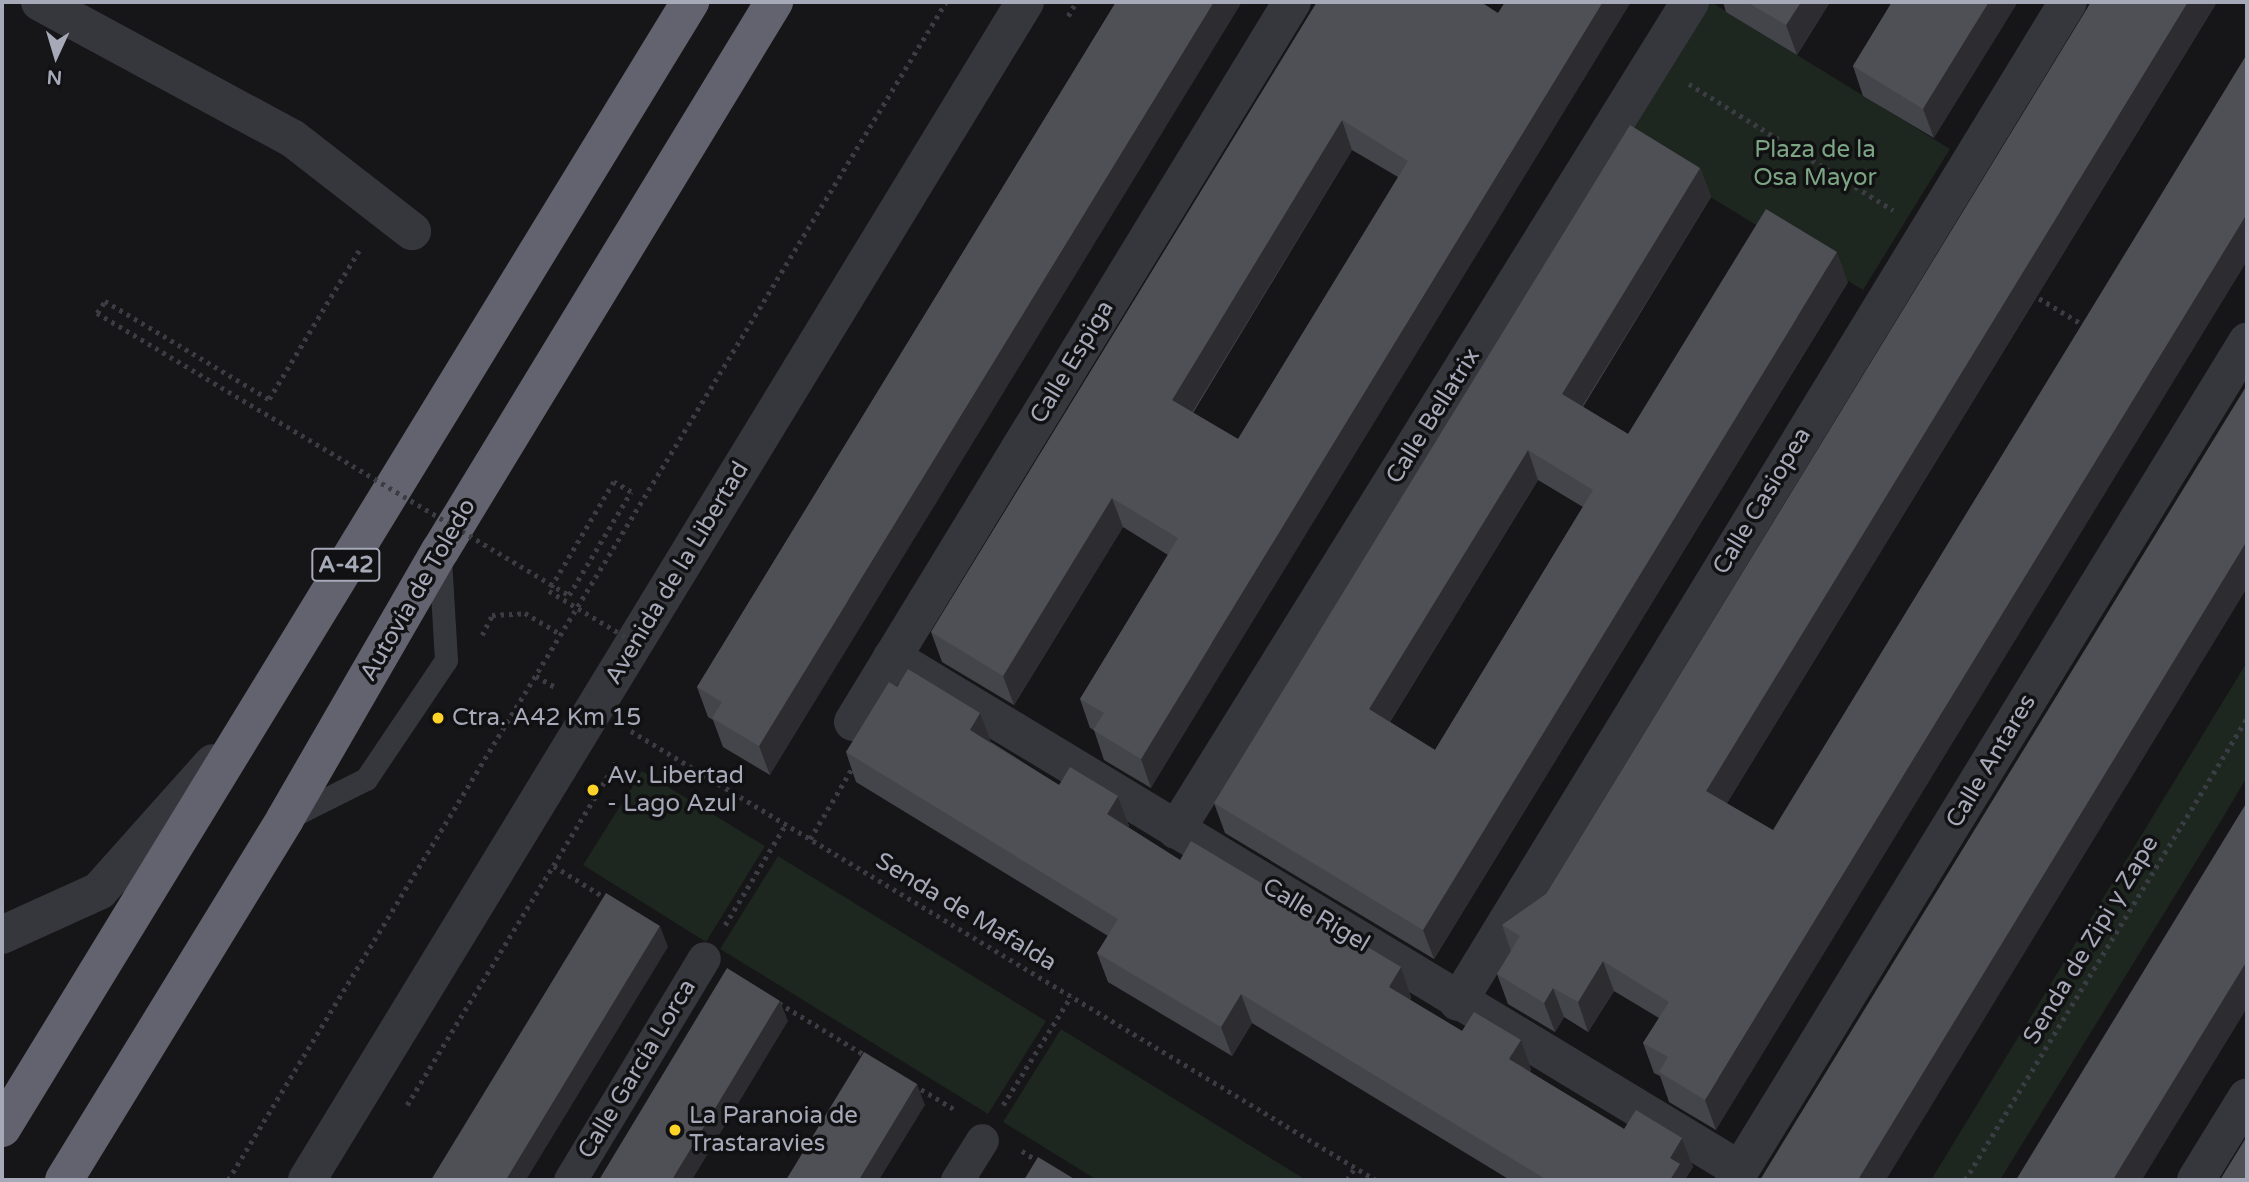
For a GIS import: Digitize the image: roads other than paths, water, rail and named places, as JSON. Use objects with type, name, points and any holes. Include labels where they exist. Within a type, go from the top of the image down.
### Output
[{"type":"highway","name":"A-42","points":[[2,1128],[690,2]]},
{"type":"highway","name":"Autovía de Toledo","points":[[64,1180],[285,819],[440,551],[774,2]]},
{"type":"street","points":[[40,2],[292,138],[412,232]]},
{"type":"street","name":"Avenida de la Libertad","points":[[307,1180],[1025,2]]},
{"type":"street","name":"Calle Espiga","points":[[853,722],[1292,2]]},
{"type":"street","name":"Calle Bellatrix","points":[[1176,830],[1690,2]]},
{"type":"street","name":"Calle Casiopea","points":[[1458,1002],[2068,2]]},
{"type":"street","name":"Calle Antares","points":[[1737,1175],[2247,342]]},
{"type":"street","name":"Calle Rigel","points":[[892,656],[1737,1175]]},
{"type":"street","points":[[2,935],[99,891],[252,720]]},
{"type":"street","name":"Calle García Lorca","points":[[570,1180],[704,958]]},
{"type":"street","points":[[2196,1180],[2247,1097]]},
{"type":"street","points":[[957,1180],[985,1135]]},
{"type":"lane","points":[[285,819],[366,779],[446,660],[440,551]]},
{"type":"place","name":"Ctra. A42 Km 15","points":[[438,718]]},
{"type":"place","name":"Av. Libertad - Lago Azul","points":[[593,790]]},
{"type":"place","name":"La Paranoia de Trastaravies","points":[[675,1130]]},
{"type":"park label","name":"Plaza de la Osa Mayor","points":[[1815,164]]}]
